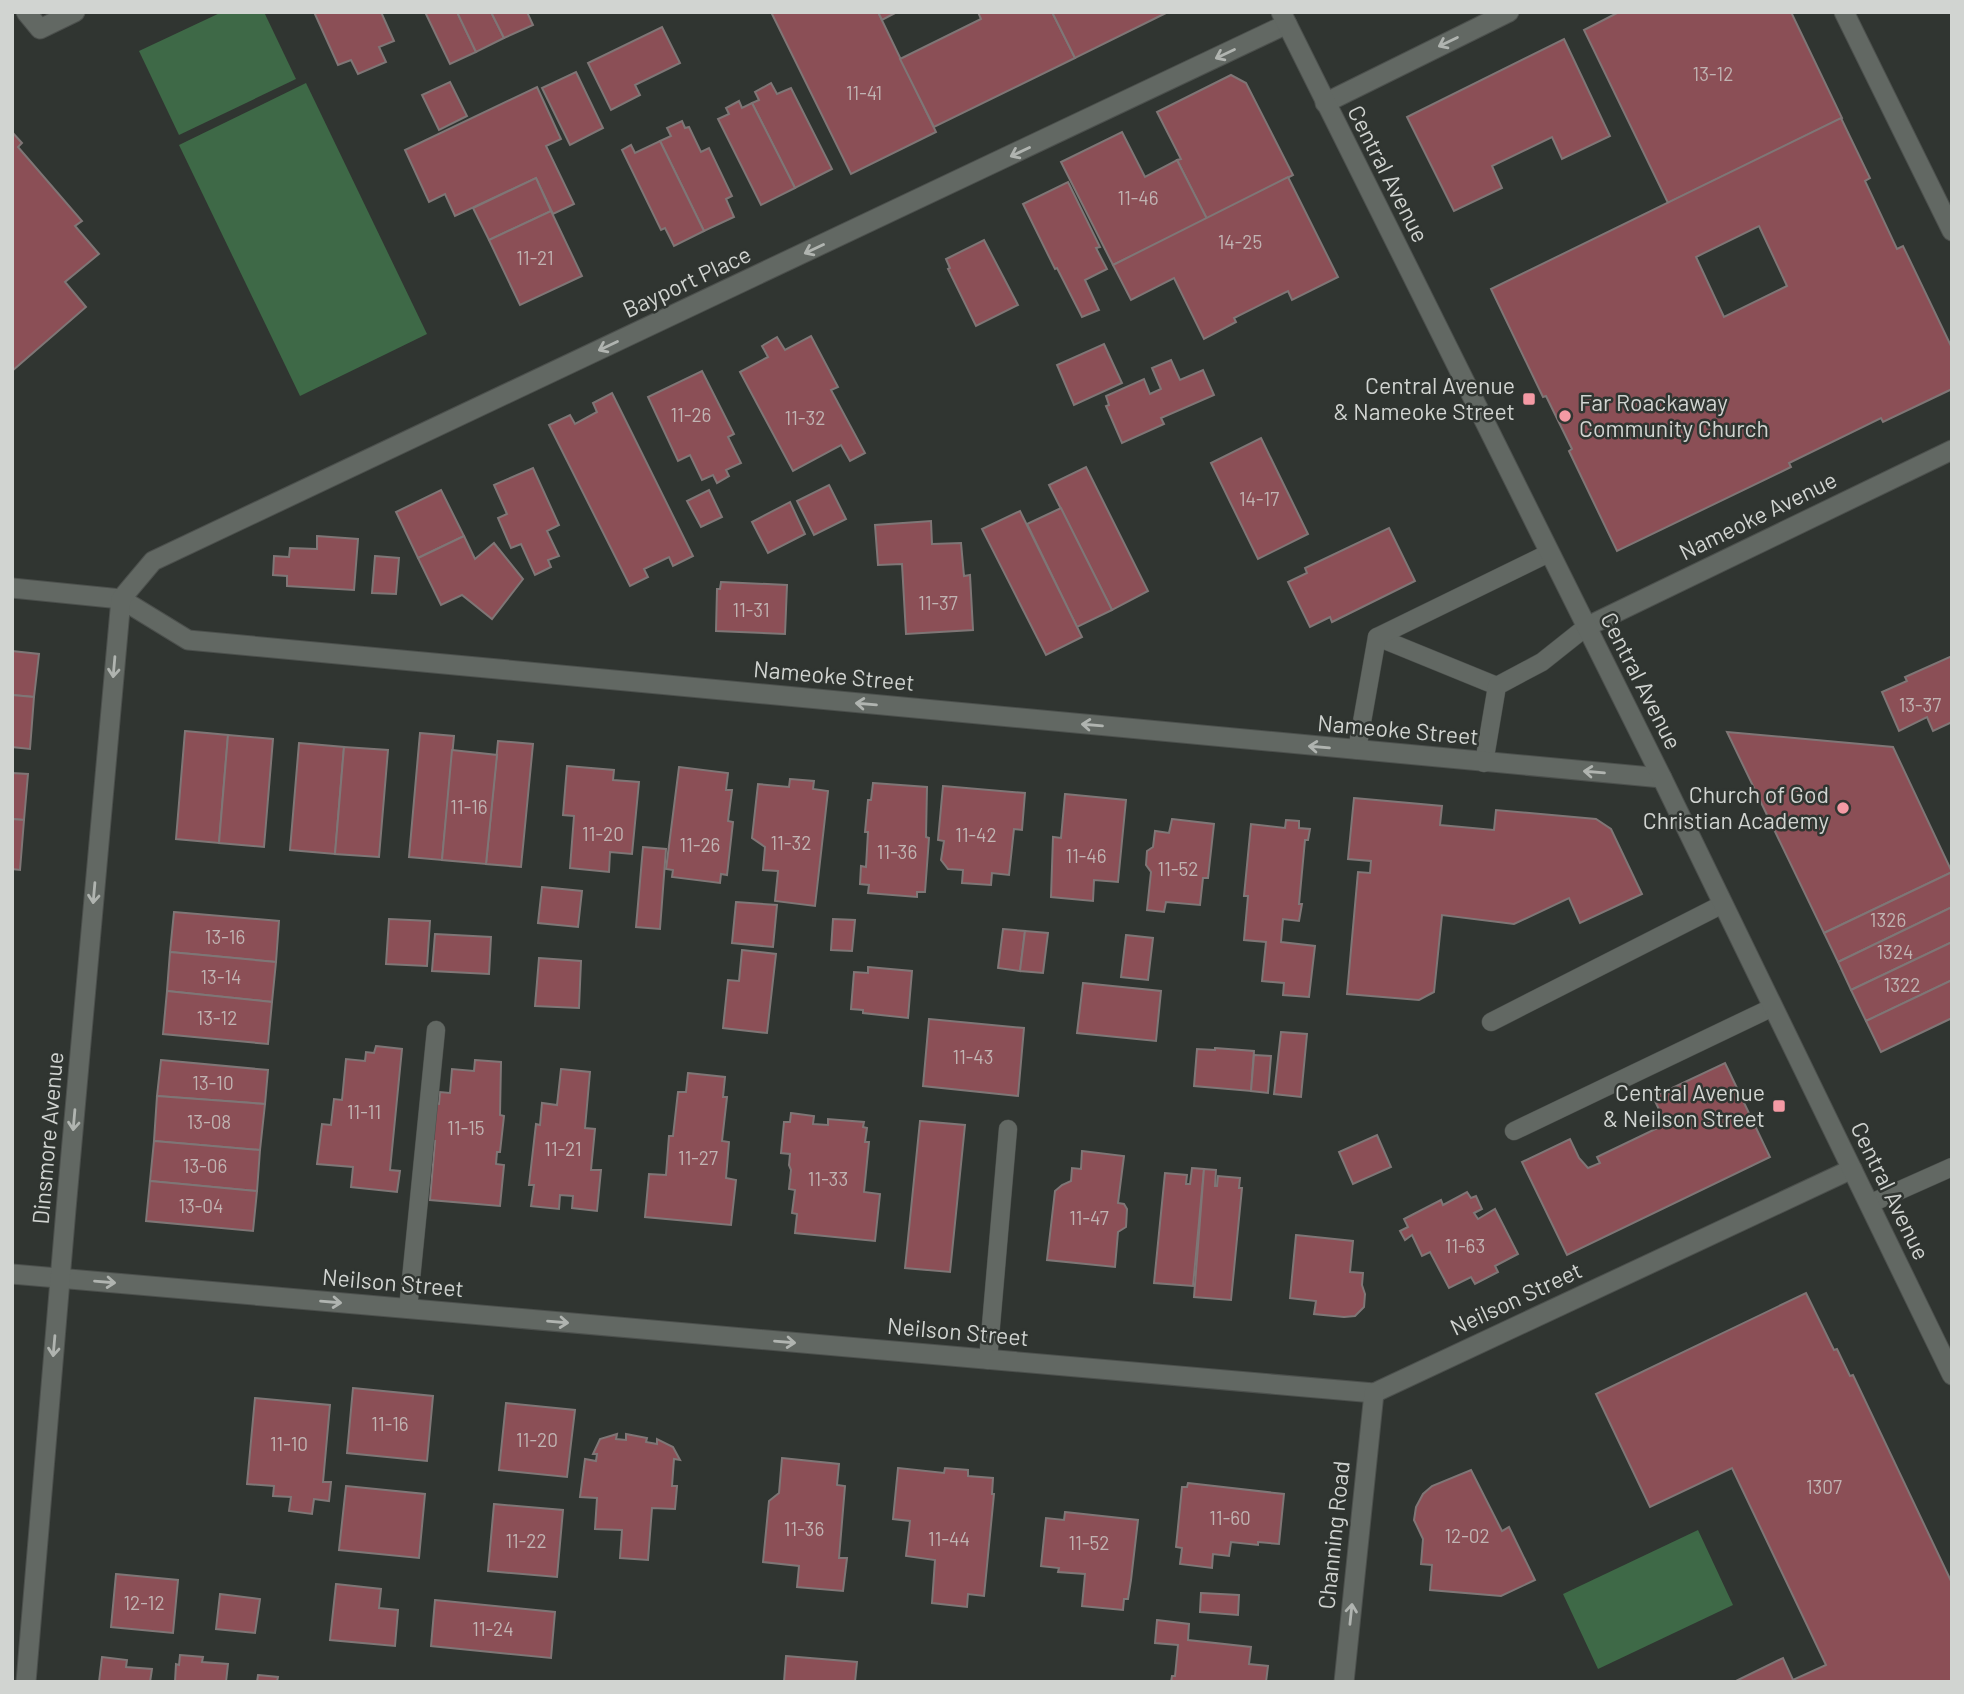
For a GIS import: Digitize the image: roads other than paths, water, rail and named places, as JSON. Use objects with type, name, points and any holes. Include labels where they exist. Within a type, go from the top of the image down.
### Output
[{"type":"street","points":[[26,12],[40,29],[75,12]]},
{"type":"street","points":[[1325,103],[1509,12]]},
{"type":"street","points":[[1844,12],[1952,231]]},
{"type":"street","name":"Central Avenue","points":[[1284,18],[1662,778],[1952,1375]]},
{"type":"street","name":"Bayport Place","points":[[121,599],[153,561],[1284,18]]},
{"type":"street","name":"Nameoke Avenue","points":[[1586,626],[1951,453]]},
{"type":"street","name":"Nameoke Street","points":[[12,588],[121,599],[188,640],[1662,778]]},
{"type":"street","name":"Dinsmore Avenue","points":[[26,1682],[121,599]]},
{"type":"street","name":"Neilson Street","points":[[12,1274],[1374,1393],[1852,1169]]},
{"type":"street","name":"Channing Road","points":[[1344,1682],[1374,1393]]},
{"type":"lane","points":[[1377,637],[1549,553]]},
{"type":"lane","points":[[1377,637],[1497,686],[1542,663],[1586,626]]},
{"type":"lane","points":[[1357,750],[1377,637]]},
{"type":"lane","points":[[1484,762],[1497,686]]},
{"type":"lane","points":[[1491,1022],[1723,904]]},
{"type":"lane","points":[[1514,1131],[1773,1007]]},
{"type":"lane","points":[[408,1309],[436,1030]]},
{"type":"lane","points":[[988,1360],[1008,1129]]},
{"type":"lane","points":[[1869,1204],[1952,1167]]},
{"type":"place","name":"Central Avenue & Nameoke Street","points":[[1529,399]]},
{"type":"place","name":"Far Roackaway Community Church","points":[[1565,416]]},
{"type":"place","name":"Church of God Christian Academy","points":[[1843,808]]},
{"type":"place","name":"Central Avenue & Neilson Street","points":[[1779,1106]]}]
